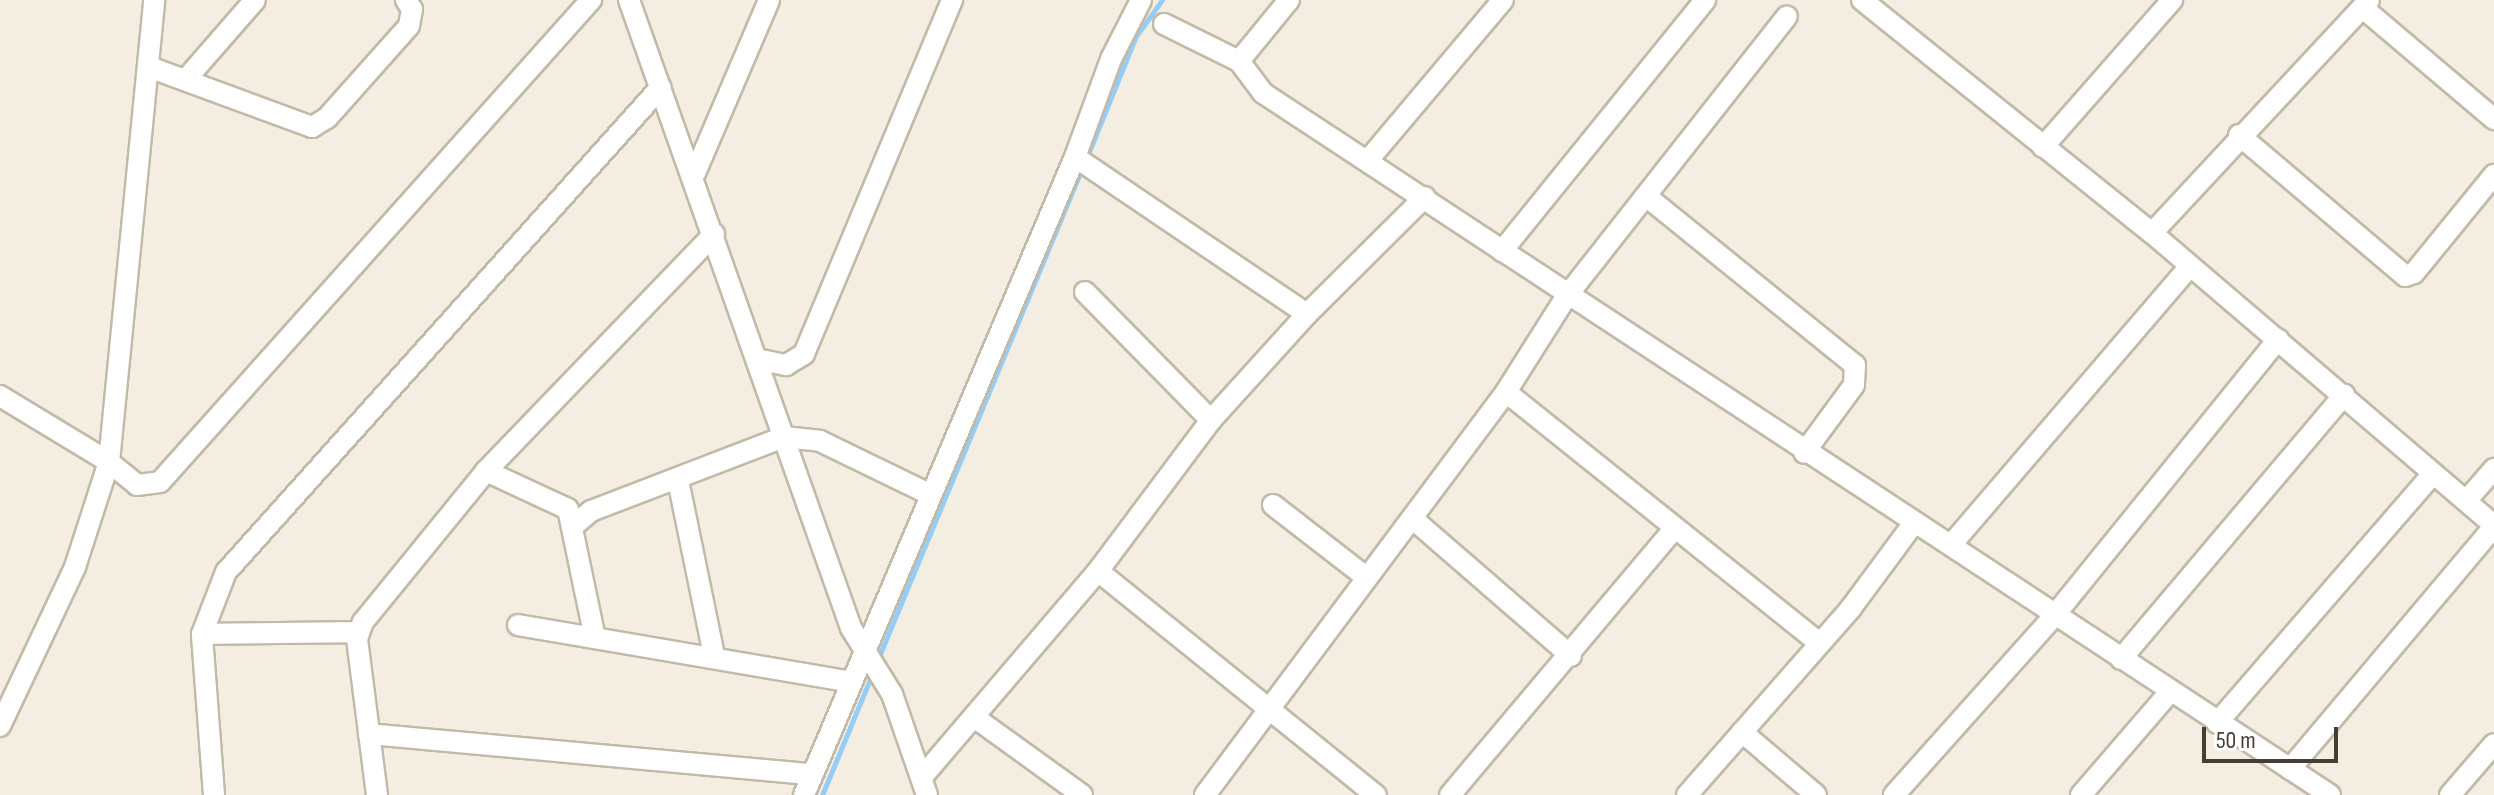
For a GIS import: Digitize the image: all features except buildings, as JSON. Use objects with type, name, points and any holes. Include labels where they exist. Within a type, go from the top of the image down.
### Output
[{"type":"street","points":[[0,726],[75,567],[109,462],[154,0]]},
{"type":"street","points":[[187,78],[255,0]]},
{"type":"street","points":[[149,67],[187,78],[312,127],[327,118],[409,26],[412,9],[406,0]]},
{"type":"street","points":[[0,396],[109,462],[137,485],[160,482],[591,0]]},
{"type":"street","points":[[629,0],[695,173],[851,628],[870,654],[892,694],[924,786]]},
{"type":"street","points":[[695,173],[769,0]]},
{"type":"street","points":[[757,359],[786,365],[804,354],[952,0]]},
{"type":"street","points":[[1239,61],[1289,0]]},
{"type":"street","points":[[1369,159],[1503,0]]},
{"type":"street","points":[[1502,251],[1705,0]]},
{"type":"street","points":[[2043,147],[2172,0]]},
{"type":"street","points":[[1866,1],[2152,233],[2188,268],[2278,339],[2494,526],[2290,769]]},
{"type":"street","points":[[804,795],[850,682],[870,654],[931,495],[1079,160],[1131,3]]},
{"type":"street","points":[[2152,233],[2239,135],[2366,4],[2494,119]]},
{"type":"street","points":[[1207,794],[1506,392],[1566,297],[1787,16]]},
{"type":"street","points":[[1164,24],[1239,61],[1263,93],[1369,159],[1566,297],[1951,545],[2054,616],[2330,795]]},
{"type":"street","points":[[214,795],[202,634],[226,572],[661,87]]},
{"type":"street","points":[[2239,135],[2405,276],[2414,273],[2494,175]]},
{"type":"street","points":[[1079,160],[1116,180],[1307,314]]},
{"type":"street","points":[[1646,196],[1855,365],[1854,385],[1804,453]]},
{"type":"street","points":[[924,786],[974,717],[1098,571],[1211,420],[1307,314],[1425,197]]},
{"type":"street","points":[[377,795],[357,632],[486,471],[714,234]]},
{"type":"street","points":[[1951,545],[2188,268]]},
{"type":"street","points":[[1085,292],[1211,420]]},
{"type":"street","points":[[1894,795],[2054,616],[2278,339]]},
{"type":"street","points":[[1506,392],[1818,642]]},
{"type":"street","points":[[2121,659],[2344,395]]},
{"type":"street","points":[[572,527],[591,511],[784,437],[820,441],[931,495]]},
{"type":"street","points":[[2466,501],[2494,469]]},
{"type":"street","points":[[486,471],[568,509],[595,638]]},
{"type":"street","points":[[2217,723],[2432,475]]},
{"type":"street","points":[[678,480],[714,655]]},
{"type":"street","points":[[1273,505],[1367,578]]},
{"type":"street","points":[[1413,519],[1571,656]]},
{"type":"street","points":[[1687,795],[1851,608],[1914,523]]},
{"type":"street","points":[[1450,795],[1571,656],[1674,529]]},
{"type":"street","points":[[1098,571],[1376,795]]},
{"type":"street","points":[[518,625],[714,655],[850,682]]},
{"type":"street","points":[[202,634],[357,632]]},
{"type":"street","points":[[2081,795],[2170,692]]},
{"type":"street","points":[[974,717],[1082,795]]},
{"type":"street","points":[[1742,732],[1816,795]]},
{"type":"street","points":[[369,734],[812,774]]},
{"type":"street","points":[[2450,795],[2494,744]]},
{"type":"waterway","points":[[1086,159],[1136,36],[1162,0]]},
{"type":"waterway","points":[[877,661],[1082,168]]},
{"type":"waterway","points":[[822,795],[872,674]]}]
